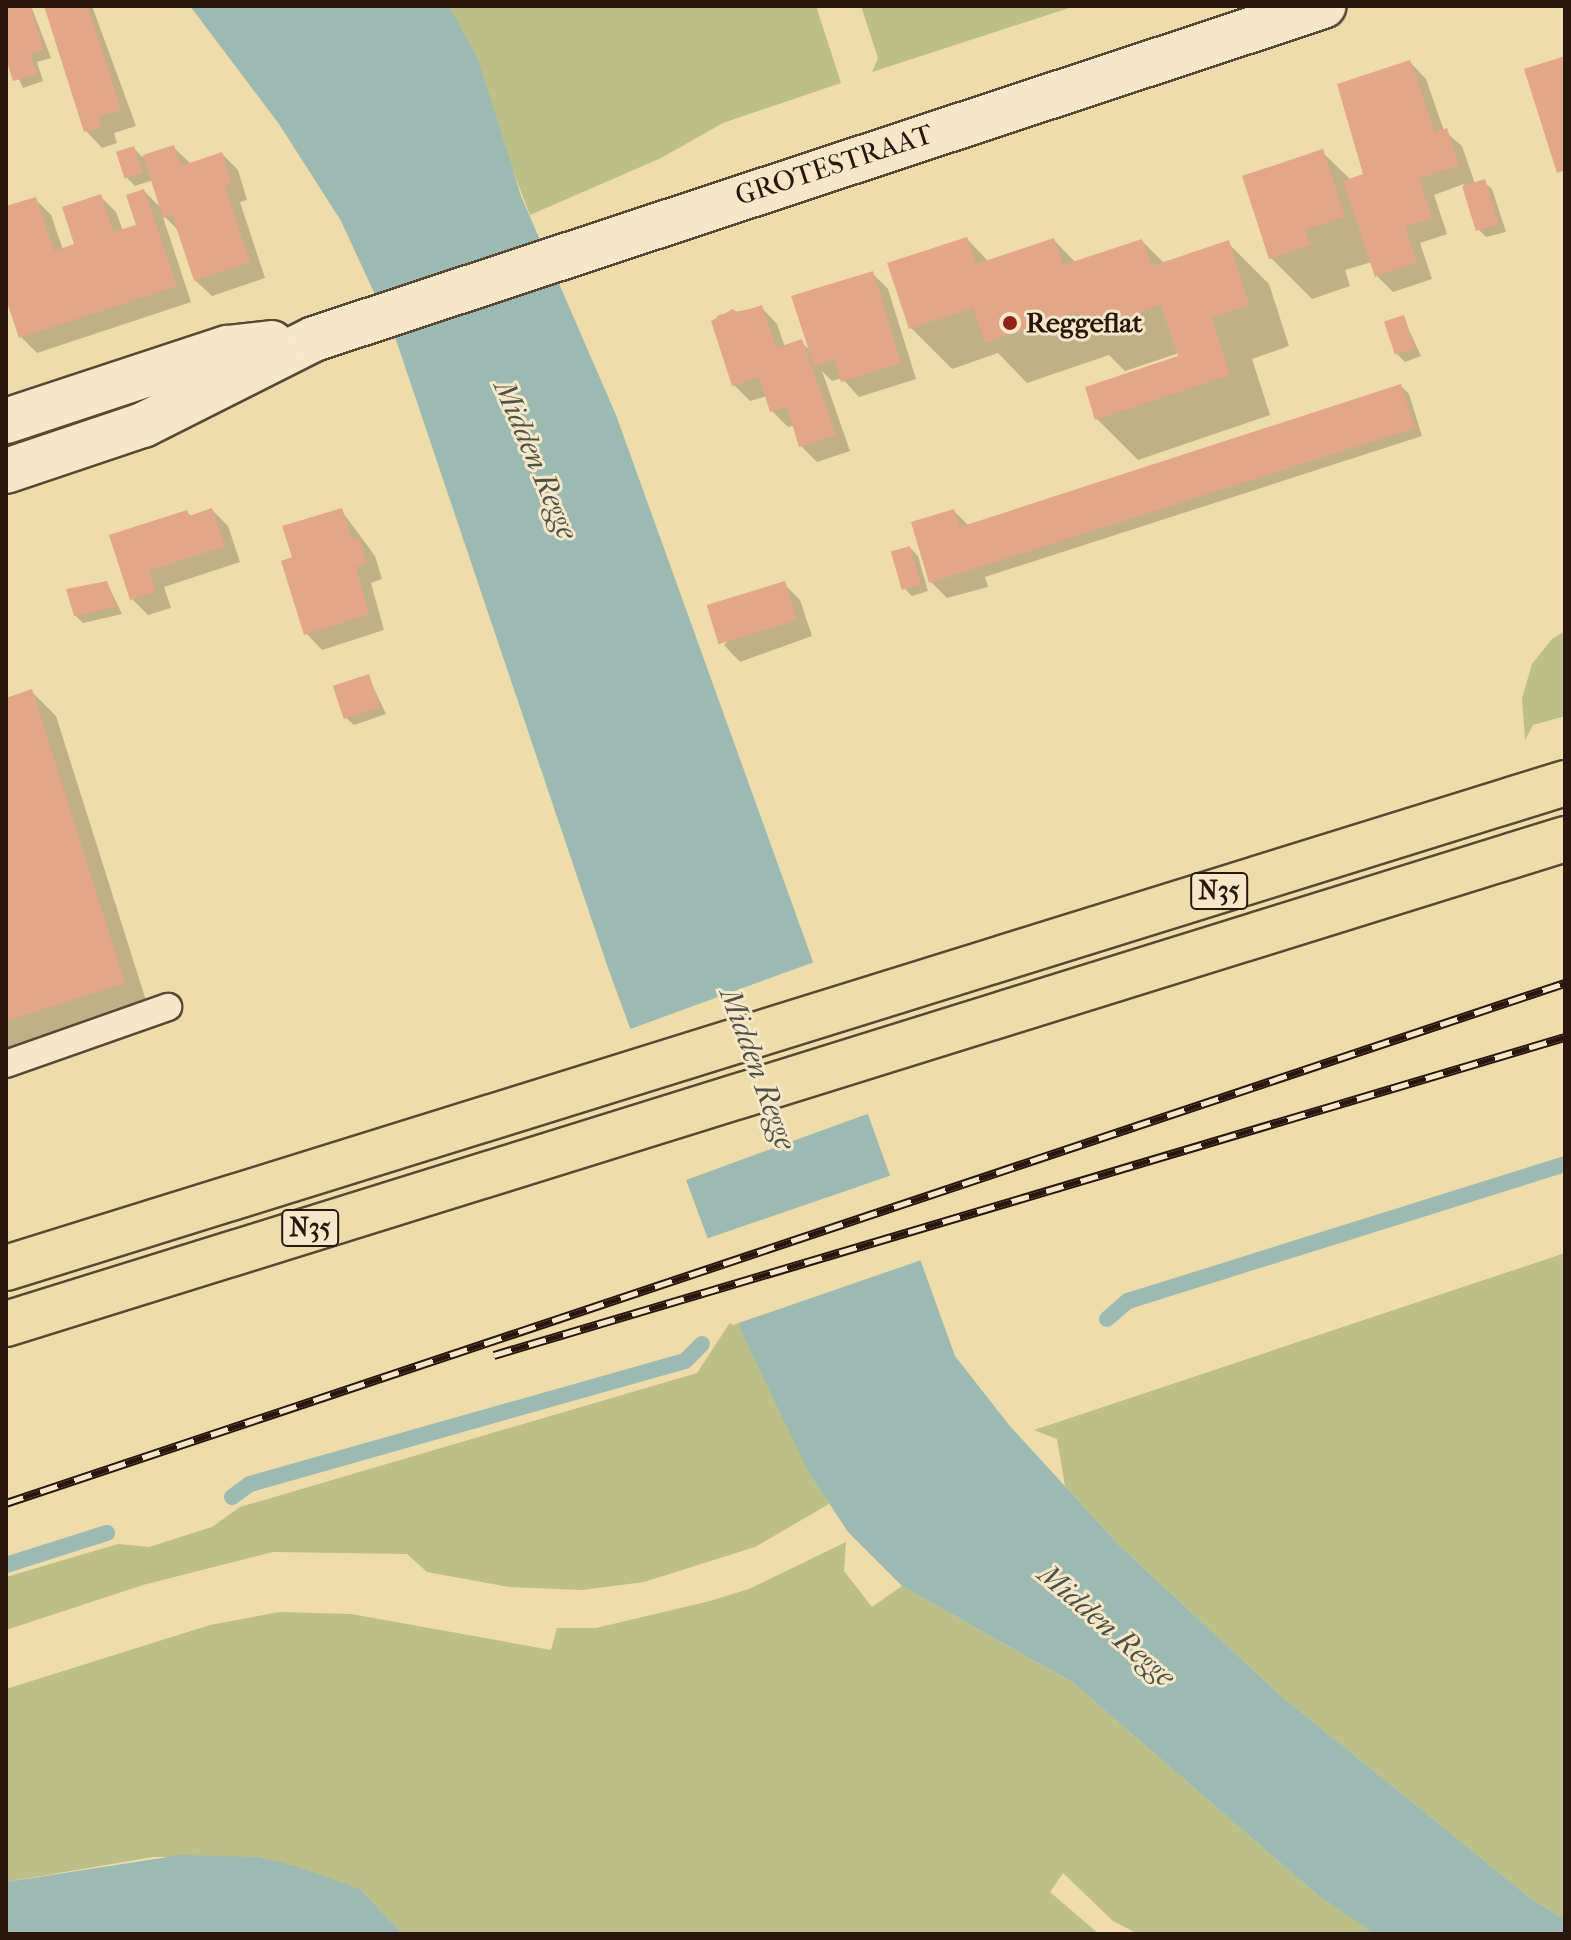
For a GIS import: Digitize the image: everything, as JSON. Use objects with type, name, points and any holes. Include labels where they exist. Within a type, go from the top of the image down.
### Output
[{"type":"main road","name":"N35","points":[[6,1268],[1565,783]]},
{"type":"main road","name":"N35","points":[[6,1324],[615,1131],[1565,839]]},
{"type":"street","name":"GROTESTRAAT","points":[[314,339],[574,250],[1312,8]]},
{"type":"street","points":[[6,421],[227,348],[314,339]]},
{"type":"street","points":[[6,471],[143,425],[314,339]]},
{"type":"lane","points":[[6,1064],[168,1007]]},
{"type":"green space","points":[[449,6],[816,6],[841,83],[723,123],[661,158],[530,215]]},
{"type":"green space","points":[[861,6],[1075,6],[872,72],[878,58]]},
{"type":"green space","points":[[1565,631],[1565,716],[1533,725],[1525,740],[1522,698],[1532,664],[1552,639]]},
{"type":"green space","points":[[1565,1253],[1565,1920],[1529,1897],[1280,1695],[1119,1545],[1065,1486],[1057,1439],[1034,1430]]},
{"type":"green space","points":[[737,1320],[829,1504],[755,1547],[644,1582],[582,1590],[509,1587],[427,1572],[407,1554],[273,1552],[143,1585],[6,1630],[6,1577],[118,1544],[149,1547],[212,1527],[240,1507],[697,1373],[729,1324]]},
{"type":"green space","points":[[846,1542],[844,1571],[872,1607],[902,1586],[1072,1682],[1320,1897],[1377,1934],[1138,1934],[1113,1921],[1063,1873],[1050,1892],[1099,1934],[403,1934],[360,1889],[259,1857],[153,1857],[6,1882],[6,1689],[210,1625],[280,1612],[351,1614],[551,1650],[557,1628],[596,1628],[710,1601],[749,1589]]},
{"type":"water","name":"Midden Regge","points":[[190,6],[449,6],[478,59],[521,196],[616,415],[955,1356],[1009,1425],[1119,1545],[1280,1695],[1529,1897],[1565,1920],[1565,1934],[1376,1934],[1320,1897],[1072,1682],[902,1586],[848,1532],[808,1471],[744,1337],[609,971],[396,340],[341,221],[279,124]]},
{"type":"water","points":[[181,1855],[259,1857],[360,1889],[403,1934],[6,1934],[6,1882]]},
{"type":"pier","points":[[817,961],[872,1112],[681,1182],[626,1030]]},
{"type":"pier","points":[[892,1175],[921,1260],[732,1325],[703,1240]]},
{"type":"building","points":[[30,6],[44,50],[30,54],[37,74],[13,81],[6,59],[6,8]]},
{"type":"building","points":[[44,6],[88,6],[121,110],[99,117],[102,127],[84,132]]},
{"type":"building","points":[[1565,56],[1565,170],[1557,173],[1524,69]]},
{"type":"building","points":[[1410,60],[1435,132],[1447,128],[1459,165],[1419,179],[1432,218],[1405,227],[1417,262],[1375,277],[1343,181],[1363,174],[1337,84]]},
{"type":"building","points":[[174,145],[181,166],[222,152],[232,184],[225,186],[250,262],[194,281],[172,215],[163,218],[143,155]]},
{"type":"building","points":[[134,146],[143,173],[125,179],[116,152]]},
{"type":"building","points":[[1323,149],[1345,217],[1305,230],[1310,245],[1269,259],[1242,176]]},
{"type":"building","points":[[1485,179],[1499,224],[1476,231],[1462,186]]},
{"type":"building","points":[[144,189],[177,286],[19,338],[6,299],[6,206],[36,197],[54,251],[74,244],[62,207],[101,194],[113,232],[136,225],[126,195]]},
{"type":"building","name":"Reggeflat","points":[[967,237],[976,264],[1054,238],[1063,265],[1142,239],[1152,266],[1229,240],[1249,305],[1212,318],[1230,375],[1095,420],[1085,387],[1178,356],[1161,305],[1082,331],[1076,312],[985,343],[973,308],[909,329],[887,263]]},
{"type":"building","points":[[873,271],[901,363],[841,382],[834,359],[814,366],[791,296]]},
{"type":"building","points":[[762,305],[776,348],[802,339],[836,435],[799,447],[787,407],[770,412],[759,377],[732,386],[711,321],[733,309],[738,313]]},
{"type":"building","points":[[1404,315],[1415,348],[1395,355],[1384,321]]},
{"type":"building","points":[[1401,384],[1415,428],[929,583],[911,522],[954,509],[960,527]]},
{"type":"building","points":[[212,508],[225,546],[149,571],[156,592],[130,600],[109,535],[187,510],[189,516]]},
{"type":"building","points":[[342,508],[352,540],[359,537],[367,563],[356,567],[369,614],[304,635],[281,561],[292,557],[282,526]]},
{"type":"building","points":[[910,546],[921,584],[902,590],[891,552]]},
{"type":"building","points":[[107,581],[116,607],[74,616],[66,589]]},
{"type":"building","points":[[785,581],[797,620],[719,644],[707,605]]},
{"type":"building","points":[[369,674],[380,707],[344,719],[333,686]]},
{"type":"building","points":[[32,689],[125,983],[6,1021],[6,698]]},
{"type":"waterway","points":[[1107,1319],[1128,1301],[1565,1164]]},
{"type":"waterway","points":[[232,1497],[250,1484],[685,1361],[702,1344]]},
{"type":"waterway","points":[[6,1565],[107,1533]]},
{"type":"railway","points":[[6,1503],[1565,983]]},
{"type":"railway","points":[[494,1355],[1565,1037]]},
{"type":"place","name":"Reggeflat","points":[[1010,323]]}]
